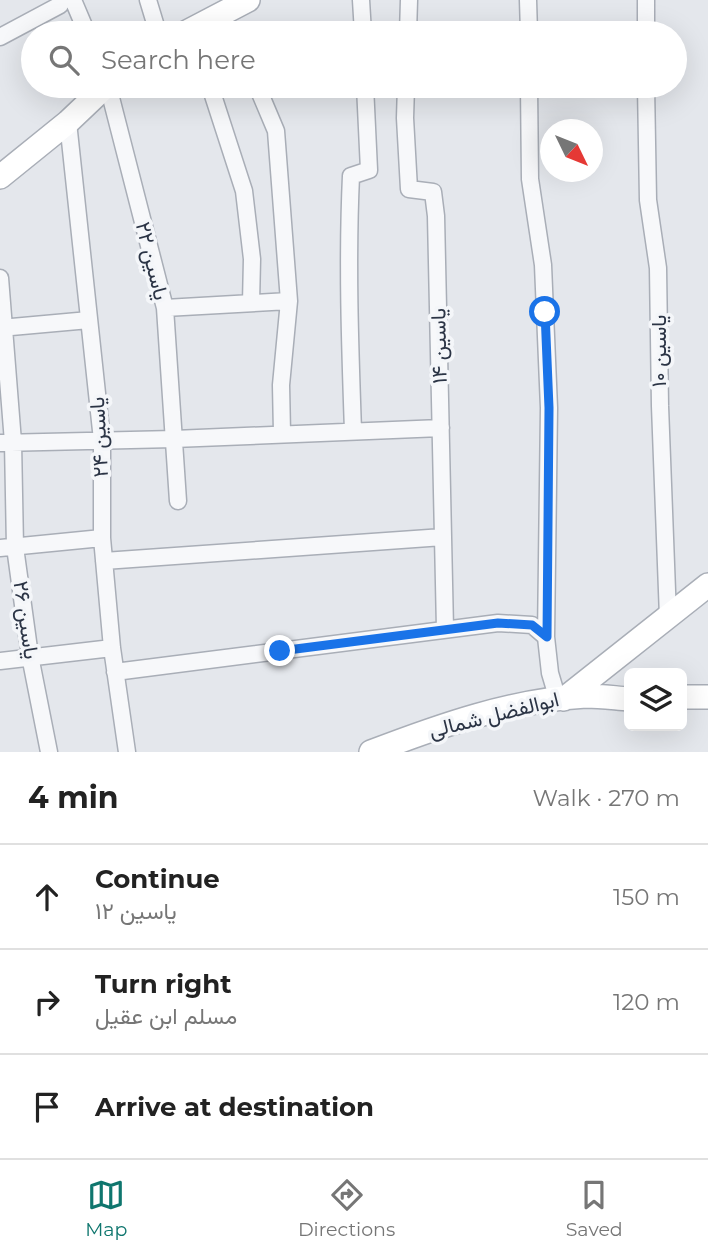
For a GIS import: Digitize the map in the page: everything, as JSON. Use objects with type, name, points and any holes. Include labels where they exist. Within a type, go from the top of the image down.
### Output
[{"type":"street","points":[[148,0],[154,21]]},
{"type":"street","points":[[225,21],[248,0]]},
{"type":"street","points":[[361,0],[362,21]]},
{"type":"street","points":[[408,21],[409,0]]},
{"type":"street","points":[[528,0],[529,21]]},
{"type":"street","points":[[646,0],[646,21]]},
{"type":"street","points":[[32,21],[67,3],[79,21]]},
{"type":"street","points":[[0,37],[21,26]]},
{"type":"street","points":[[0,177],[94,98]]},
{"type":"street","name":"یاسین ۲۲","points":[[110,98],[165,308],[178,501]]},
{"type":"street","points":[[214,98],[244,191],[252,259],[251,303]]},
{"type":"street","points":[[262,98],[276,131],[289,301],[281,385],[282,433]]},
{"type":"street","points":[[354,431],[348,317],[348,224],[351,176],[369,170],[366,98]]},
{"type":"street","name":"یاسین ۱۴","points":[[406,98],[409,189],[433,191],[435,204],[445,629]]},
{"type":"street","points":[[529,98],[530,179],[543,265],[549,408],[547,637],[550,673],[561,700],[587,696],[624,698]]},
{"type":"street","name":"یاسین ۱۰","points":[[646,98],[648,200],[658,268],[668,617]]},
{"type":"street","name":"یاسین ۲۴","points":[[68,122],[102,440],[102,538],[112,648],[127,752]]},
{"type":"street","name":"یاسین ۲۶","points":[[0,278],[7,442],[8,547],[49,752]]},
{"type":"street","points":[[165,308],[289,301]]},
{"type":"street","points":[[2,328],[89,320]]},
{"type":"street","points":[[7,442],[174,439],[441,428]]},
{"type":"street","points":[[104,561],[443,537]]},
{"type":"street","points":[[8,547],[102,538]]},
{"type":"street","name":"ابوالفضل شمالی","points":[[371,752],[457,722],[525,705],[561,700],[708,585]]},
{"type":"street","points":[[115,672],[498,623],[532,625],[547,637]]},
{"type":"street","points":[[0,661],[112,648]]},
{"type":"street","points":[[687,697],[708,697]]},
{"type":"route","points":[[280,651],[498,623],[532,625],[547,637],[549,408],[545,312]]}]
